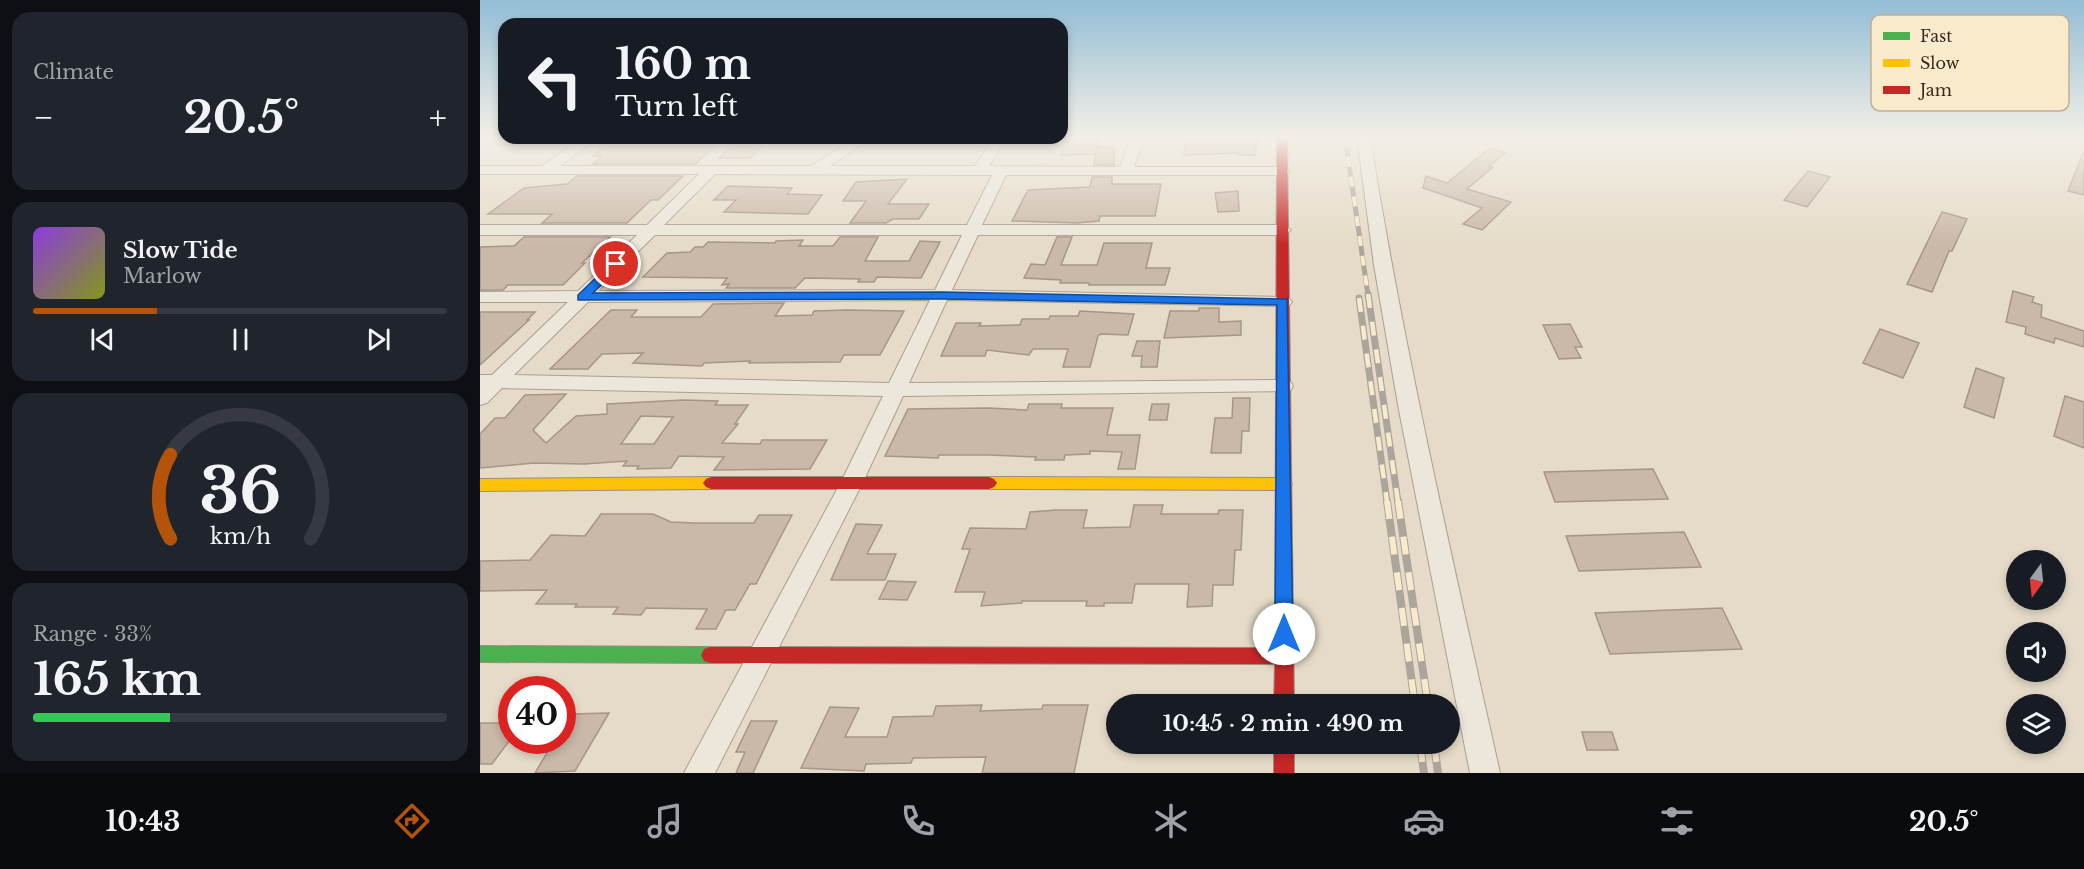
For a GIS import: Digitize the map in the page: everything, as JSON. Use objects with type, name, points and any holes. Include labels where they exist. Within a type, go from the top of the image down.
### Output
[{"type":"street","points":[[480,398],[489,381],[582,297],[709,173]]},
{"type":"street","points":[[699,773],[760,653],[852,483],[974,229],[990,173]]},
{"type":"street","points":[[1283,173],[1284,694]]},
{"type":"street","points":[[1368,173],[1382,265],[1406,393],[1485,773]]},
{"type":"street","points":[[480,230],[1283,230]]},
{"type":"street","points":[[480,297],[942,295],[1283,302]]},
{"type":"street","points":[[489,381],[896,390],[1283,386]]},
{"type":"street","points":[[480,485],[1284,484]]},
{"type":"street","points":[[480,654],[1284,656]]},
{"type":"street","points":[[1284,754],[1284,773]]},
{"type":"building","points":[[1459,173],[1486,173],[1467,189],[1511,202],[1482,230],[1463,224],[1482,208],[1423,188],[1426,176],[1447,183]]},
{"type":"building","points":[[1806,173],[1830,177],[1807,207],[1784,200]]},
{"type":"building","points":[[2075,173],[2084,173],[2084,195],[2068,191]]},
{"type":"building","points":[[577,176],[683,176],[658,200],[651,200],[627,223],[542,223],[552,214],[488,214],[524,188],[567,184]]},
{"type":"building","points":[[1092,177],[1112,177],[1112,184],[1161,184],[1155,216],[1100,216],[1099,221],[1077,223],[1012,221],[1028,190],[1090,187]]},
{"type":"building","points":[[907,179],[888,204],[929,204],[919,219],[893,219],[886,223],[850,223],[866,201],[843,201],[856,182]]},
{"type":"building","points":[[728,186],[792,188],[787,194],[822,195],[808,214],[724,212],[736,200],[714,200]]},
{"type":"building","points":[[1238,191],[1239,211],[1218,212],[1215,193]]},
{"type":"building","points":[[1942,212],[1967,219],[1952,251],[1949,251],[1932,292],[1907,284]]},
{"type":"building","points":[[524,237],[610,237],[582,263],[585,263],[563,285],[508,285],[503,290],[480,290],[480,247],[514,246]]},
{"type":"building","points":[[840,237],[878,237],[865,261],[909,261],[920,241],[940,242],[921,278],[877,277],[874,282],[858,282],[860,279],[805,278],[795,288],[726,288],[729,284],[722,285],[727,278],[643,277],[667,253],[690,252],[695,247],[703,247],[708,242],[775,243],[776,241],[803,240],[799,246],[833,246]]},
{"type":"building","points":[[1057,237],[1072,237],[1061,265],[1097,265],[1104,243],[1152,243],[1146,268],[1170,268],[1165,285],[1089,285],[1089,283],[1060,283],[1061,280],[1024,278],[1031,264],[1045,265]]},
{"type":"building","points":[[2013,291],[2034,297],[2032,302],[2042,305],[2041,317],[2084,331],[2084,347],[2055,338],[2054,343],[2025,334],[2026,327],[2006,322]]},
{"type":"building","points":[[784,303],[775,316],[812,315],[814,311],[904,311],[880,355],[844,355],[840,362],[749,363],[750,361],[704,363],[702,366],[633,363],[643,353],[602,354],[588,369],[550,369],[611,310],[637,310],[631,317],[701,317],[713,304]]},
{"type":"building","points":[[1199,308],[1219,308],[1219,322],[1241,321],[1241,335],[1164,338],[1170,311],[1199,311]]},
{"type":"building","points":[[1080,311],[1134,314],[1128,335],[1101,334],[1098,336],[1090,367],[1063,367],[1068,349],[1033,349],[1029,355],[987,350],[985,356],[941,356],[956,323],[981,323],[979,326],[1020,325],[1022,319],[1078,316]]},
{"type":"building","points":[[480,312],[535,312],[480,365]]},
{"type":"building","points":[[1570,324],[1582,347],[1575,347],[1581,358],[1559,359],[1543,325]]},
{"type":"building","points":[[1880,329],[1919,343],[1903,378],[1863,363]]},
{"type":"building","points":[[1137,341],[1160,341],[1157,367],[1141,367],[1142,356],[1132,356]]},
{"type":"building","points":[[1976,368],[2004,378],[1994,418],[1964,407]]},
{"type":"building","points":[[566,394],[533,430],[546,443],[576,416],[607,414],[607,404],[683,400],[718,401],[715,405],[748,405],[735,424],[738,424],[722,443],[760,444],[762,440],[827,440],[810,469],[714,470],[724,457],[679,456],[671,468],[637,469],[639,466],[623,466],[627,461],[584,464],[534,463],[480,468],[480,434],[495,418],[505,418],[525,395]],"holes":[[[641,416],[673,417],[654,444],[621,444]]]},
{"type":"building","points":[[2065,396],[2084,402],[2084,448],[2054,436]]},
{"type":"building","points":[[1233,398],[1250,398],[1249,431],[1242,431],[1241,453],[1211,453],[1215,418],[1232,418]]},
{"type":"building","points":[[1029,404],[1062,404],[1061,408],[1113,408],[1107,435],[1140,435],[1135,469],[1118,469],[1122,452],[1090,451],[1090,454],[1065,455],[1064,460],[1035,460],[1036,457],[990,455],[939,455],[938,458],[885,456],[908,409],[1027,410]]},
{"type":"building","points":[[1152,404],[1169,404],[1167,420],[1149,420]]},
{"type":"building","points":[[1653,469],[1668,499],[1555,502],[1544,472]]},
{"type":"building","points":[[1134,505],[1163,505],[1161,514],[1218,514],[1219,510],[1243,510],[1241,550],[1235,550],[1233,585],[1213,585],[1212,606],[1187,607],[1189,584],[1135,584],[1132,603],[1104,603],[1104,606],[1086,606],[1087,601],[1022,601],[1022,603],[981,606],[985,592],[955,592],[970,549],[962,549],[970,528],[1026,529],[1030,512],[1056,510],[1087,510],[1083,528],[1130,527]]},
{"type":"building","points":[[601,514],[653,514],[671,522],[695,523],[754,523],[759,515],[792,515],[756,584],[750,584],[735,610],[726,610],[716,629],[696,629],[707,609],[646,608],[641,615],[613,614],[618,607],[536,604],[547,590],[480,591],[480,561],[530,560],[551,535],[585,536]]},
{"type":"building","points":[[856,524],[882,525],[867,554],[896,554],[885,580],[831,580]]},
{"type":"building","points":[[1684,532],[1701,567],[1579,571],[1566,536]]},
{"type":"building","points":[[888,581],[916,582],[907,600],[879,599]]},
{"type":"building","points":[[1722,608],[1742,649],[1610,654],[1595,613]]},
{"type":"building","points":[[982,705],[980,711],[1042,709],[1043,705],[1088,705],[1074,773],[982,773],[986,757],[913,758],[911,763],[866,764],[864,771],[801,768],[830,707],[859,708],[845,737],[887,737],[893,717],[933,716],[936,706]]},
{"type":"building","points":[[609,713],[575,771],[535,773],[546,754],[576,754],[576,714]]},
{"type":"building","points":[[751,721],[777,721],[753,773],[736,773],[745,752],[736,752]]},
{"type":"building","points":[[480,723],[498,723],[499,754],[492,764],[480,764]]},
{"type":"building","points":[[1582,732],[1612,732],[1618,750],[1587,750]]},
{"type":"railway","points":[[1350,173],[1368,295]]},
{"type":"railway","points":[[1368,294],[1398,502]]},
{"type":"railway","points":[[1359,298],[1387,502]]},
{"type":"railway","points":[[1387,501],[1413,694]]},
{"type":"railway","points":[[1398,501],[1426,694]]},
{"type":"railway","points":[[1421,754],[1424,773]]},
{"type":"railway","points":[[1435,754],[1438,773]]},
{"type":"traffic: fast","points":[[480,654],[710,655]]},
{"type":"traffic: slow","points":[[480,485],[711,483]]},
{"type":"traffic: slow","points":[[989,483],[1284,484]]},
{"type":"traffic: jam","points":[[1282,173],[1284,694]]},
{"type":"traffic: jam","points":[[711,483],[989,483]]},
{"type":"traffic: jam","points":[[710,655],[1284,656]]},
{"type":"traffic: jam","points":[[1284,754],[1284,773]]},
{"type":"route","points":[[616,264],[582,297],[942,295],[1283,302],[1284,634]]}]
